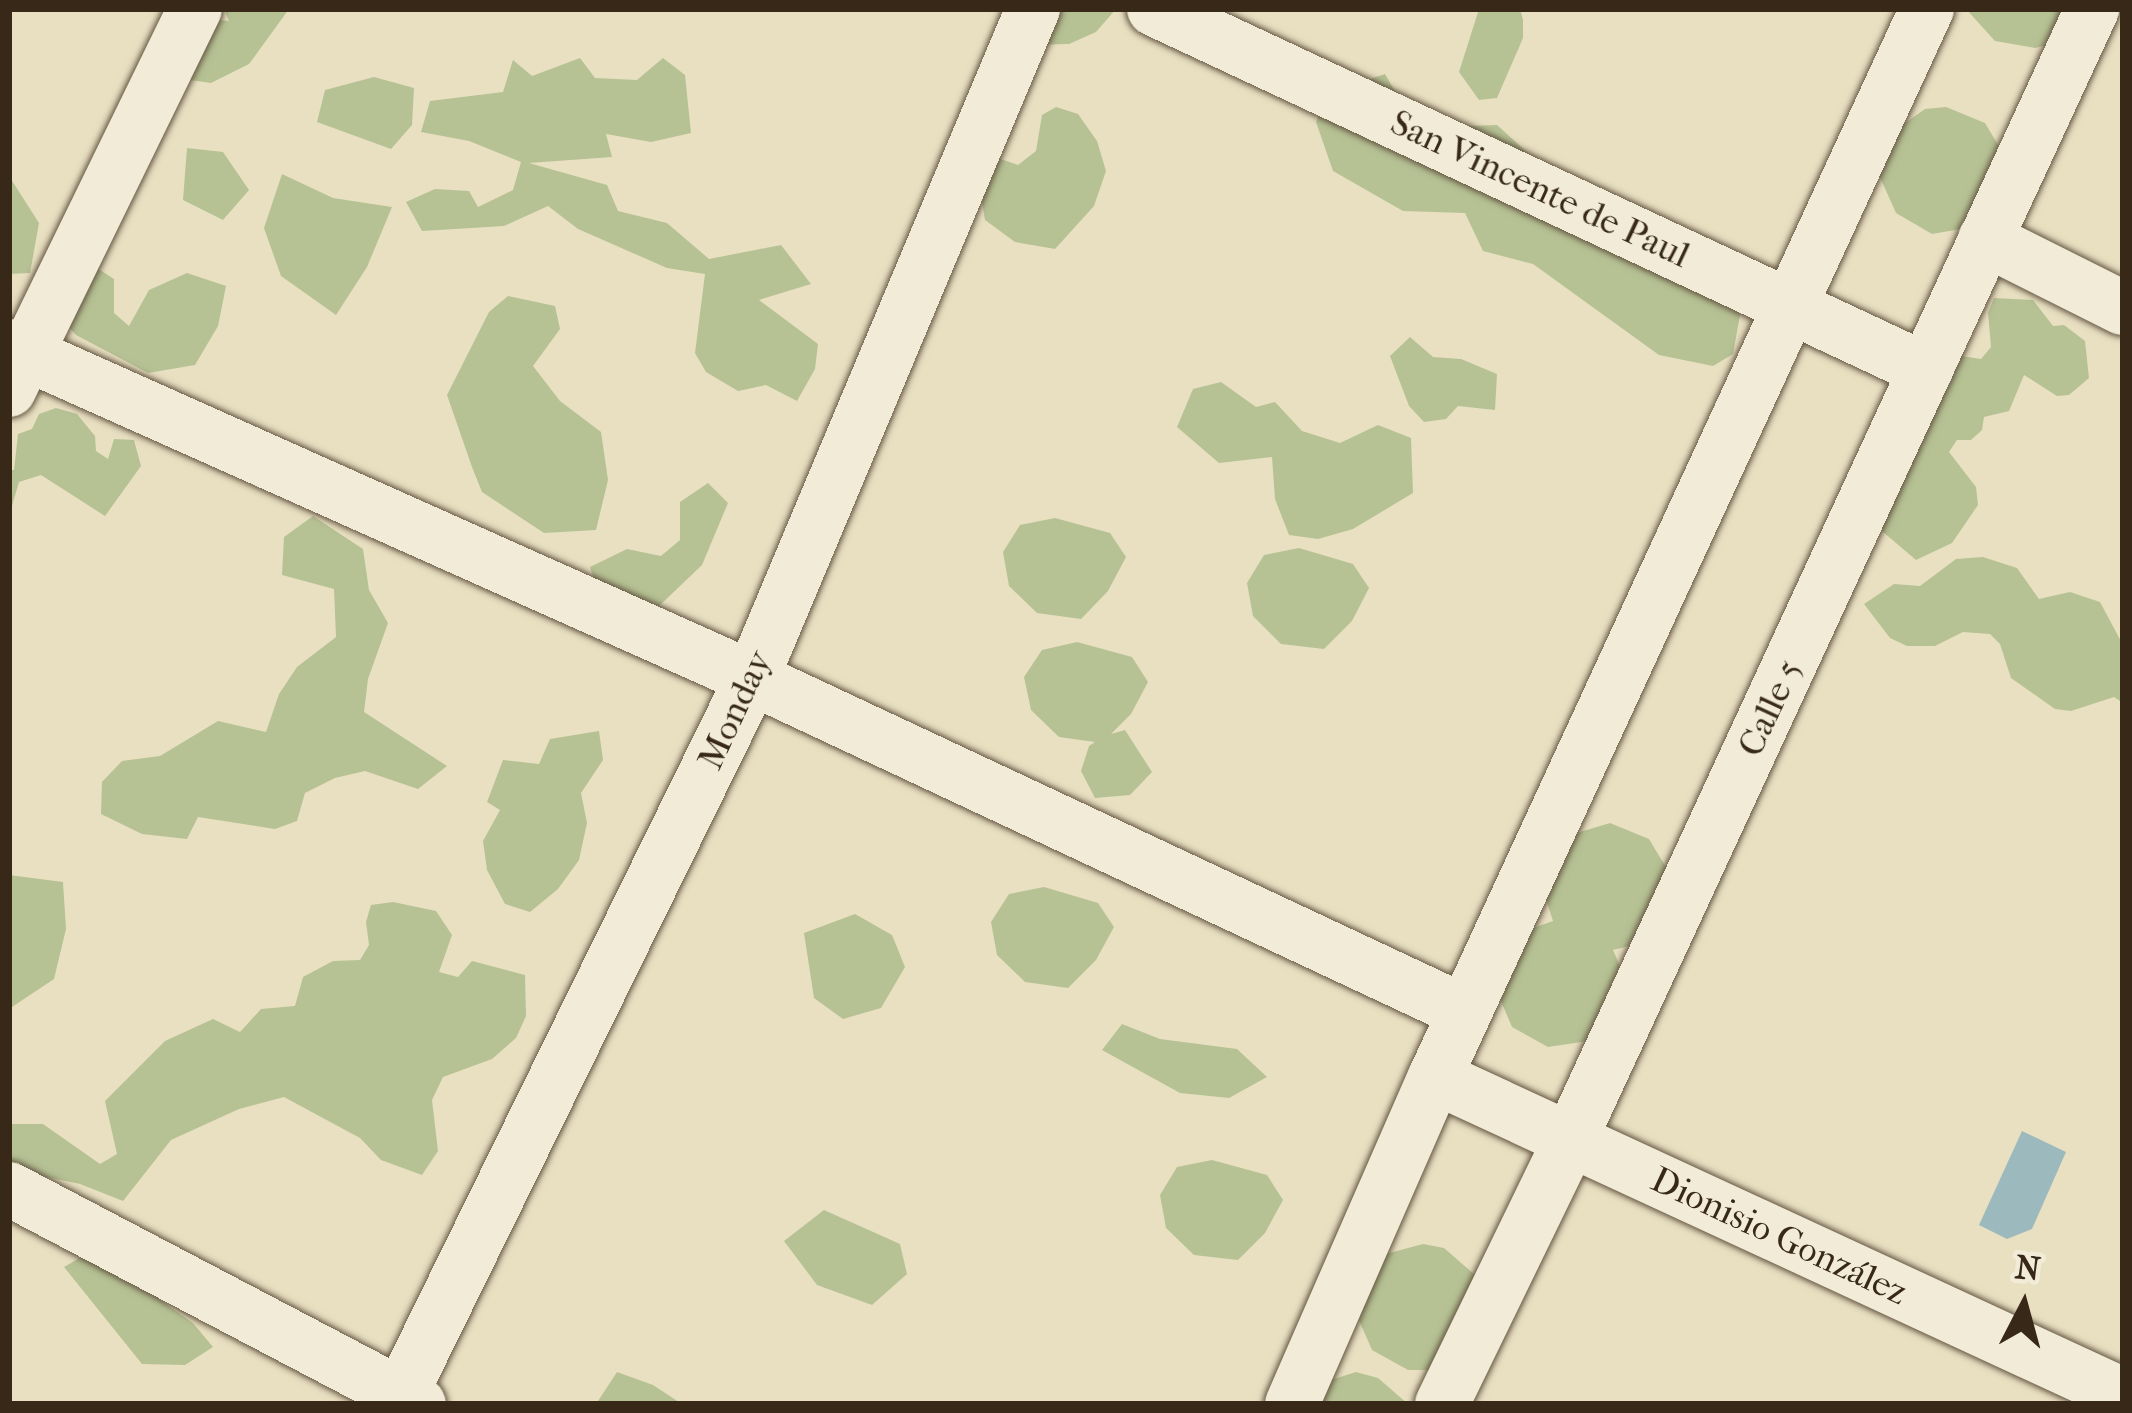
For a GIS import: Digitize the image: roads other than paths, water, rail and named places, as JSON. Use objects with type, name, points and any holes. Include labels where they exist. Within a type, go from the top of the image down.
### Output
[{"type":"street","points":[[195,9],[15,363],[752,678],[1465,1012]]},
{"type":"street","name":"Monday","points":[[410,1399],[752,678],[1033,9]]},
{"type":"street","name":"San Vincente de Paul","points":[[1154,9],[1926,370]]},
{"type":"street","points":[[1292,1404],[1435,1077],[1927,9]]},
{"type":"street","name":"Calle 5","points":[[1442,1404],[1570,1140],[2092,9]]},
{"type":"street","points":[[1985,239],[2123,308]]},
{"type":"street","name":"Dionisio González","points":[[1435,1077],[2123,1395]]},
{"type":"street","points":[[9,1189],[410,1399]]},
{"type":"water","points":[[2022,1131],[2066,1152],[2032,1229],[2007,1239],[1979,1225]]}]
